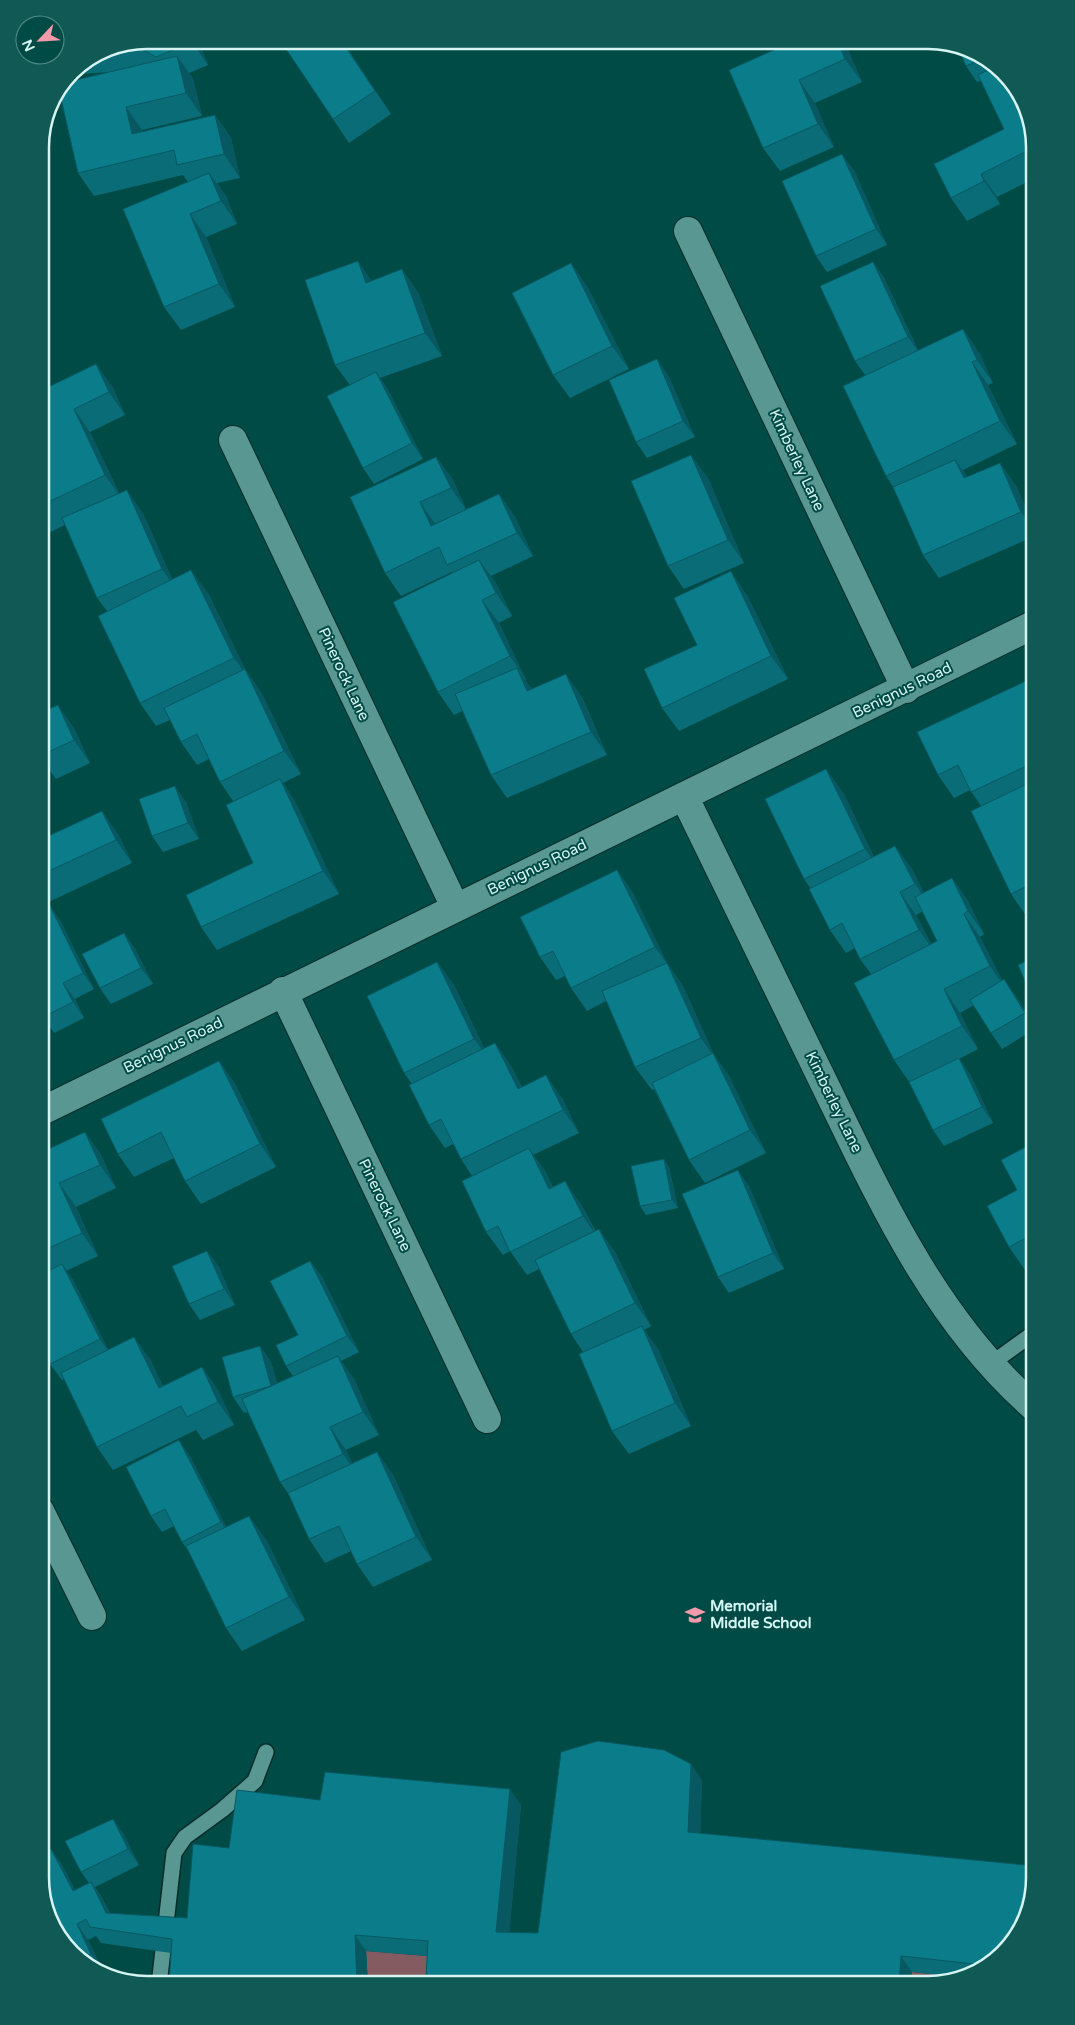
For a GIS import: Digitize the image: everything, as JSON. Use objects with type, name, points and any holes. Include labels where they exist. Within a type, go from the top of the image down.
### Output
[{"type":"street","name":"Kimberley Lane","points":[[688,231],[906,689]]},
{"type":"street","name":"Pinerock Lane","points":[[233,440],[455,907]]},
{"type":"street","name":"Benignus Road","points":[[49,1108],[282,991],[906,689],[1026,629]]},
{"type":"street","name":"Kimberley Lane","points":[[684,796],[889,1215],[941,1302],[1014,1390],[1026,1400]]},
{"type":"street","name":"Pinerock Lane","points":[[282,991],[487,1419]]},
{"type":"street","points":[[49,1529],[92,1616]]},
{"type":"lane","points":[[992,1363],[1026,1338]]},
{"type":"lane","points":[[160,1976],[174,1854],[185,1837],[222,1810],[255,1781],[266,1752]]},
{"type":"shaded area","points":[[366,1951],[439,1957],[438,1976],[367,1976]]},
{"type":"shaded area","points":[[912,1972],[940,1975],[935,1976],[912,1976]]},
{"type":"building","points":[[141,49],[175,49],[156,57]]},
{"type":"building","points":[[286,49],[347,49],[375,91],[333,119]]},
{"type":"building","points":[[776,49],[841,49],[845,59],[799,80],[818,124],[763,148],[729,70]]},
{"type":"building","points":[[961,54],[976,62],[966,66]]},
{"type":"building","points":[[177,56],[186,93],[126,107],[132,134],[215,115],[224,154],[177,165],[174,150],[78,173],[61,99],[74,80]]},
{"type":"building","points":[[989,70],[998,77],[1013,98],[1019,109],[1024,127],[1026,152],[981,174],[984,181],[951,198],[934,164],[1004,129],[978,75]]},
{"type":"building","points":[[842,154],[876,229],[816,256],[782,181]]},
{"type":"building","points":[[209,173],[221,201],[190,214],[219,284],[164,307],[123,209]]},
{"type":"building","points":[[358,261],[366,283],[402,269],[425,333],[335,365],[305,280]]},
{"type":"building","points":[[873,262],[908,337],[855,361],[820,286]]},
{"type":"building","points":[[571,263],[612,346],[553,375],[512,293]]},
{"type":"building","points":[[963,329],[977,360],[972,362],[1000,421],[886,476],[843,386]]},
{"type":"building","points":[[657,359],[683,421],[636,442],[609,380]]},
{"type":"building","points":[[96,364],[109,392],[74,409],[105,475],[49,502],[49,387]]},
{"type":"building","points":[[376,372],[412,443],[363,468],[327,396]]},
{"type":"building","points":[[691,455],[728,540],[668,566],[631,481]]},
{"type":"building","points":[[436,457],[451,488],[420,502],[431,526],[499,494],[517,533],[447,565],[439,547],[385,573],[350,497]]},
{"type":"building","points":[[955,460],[964,478],[1000,463],[1021,512],[923,555],[893,487]]},
{"type":"building","points":[[127,490],[162,569],[97,598],[62,518]]},
{"type":"building","points":[[479,560],[496,593],[482,600],[510,656],[438,692],[393,602]]},
{"type":"building","points":[[191,570],[234,658],[140,703],[98,616]]},
{"type":"building","points":[[731,571],[771,656],[662,708],[644,669],[697,645],[674,598]]},
{"type":"building","points":[[517,668],[527,691],[566,674],[591,732],[491,775],[455,694]]},
{"type":"building","points":[[245,669],[284,751],[220,782],[197,734],[181,742],[164,708]]},
{"type":"building","points":[[1026,681],[1026,766],[971,792],[958,765],[938,775],[917,732]]},
{"type":"building","points":[[58,705],[74,740],[49,752],[49,709]]},
{"type":"building","points":[[826,769],[865,849],[804,879],[765,799]]},
{"type":"building","points":[[280,779],[323,871],[201,927],[186,895],[253,863],[226,805]]},
{"type":"building","points":[[1026,784],[1026,886],[1011,894],[971,811]]},
{"type":"building","points":[[175,786],[188,823],[152,836],[139,799]]},
{"type":"building","points":[[102,811],[116,840],[49,871],[49,836]]},
{"type":"building","points":[[895,846],[915,884],[900,892],[919,930],[860,959],[842,923],[830,930],[809,889]]},
{"type":"building","points":[[617,870],[655,947],[571,988],[553,951],[540,957],[520,917]]},
{"type":"building","points":[[952,878],[968,911],[964,914],[990,966],[944,989],[962,1026],[894,1060],[854,983],[937,941],[915,897]]},
{"type":"building","points":[[49,904],[83,973],[63,983],[73,1002],[49,1014]]},
{"type":"building","points":[[124,933],[141,968],[100,988],[82,954]]},
{"type":"building","points":[[1026,961],[1026,984],[1018,965]]},
{"type":"building","points":[[437,962],[474,1039],[404,1073],[367,996]]},
{"type":"building","points":[[667,963],[701,1038],[635,1067],[602,991]]},
{"type":"building","points":[[1004,979],[1025,1013],[991,1033],[970,1000]]},
{"type":"building","points":[[495,1043],[518,1089],[546,1075],[563,1110],[461,1159],[441,1119],[429,1125],[409,1085]]},
{"type":"building","points":[[713,1053],[750,1130],[689,1160],[652,1083]]},
{"type":"building","points":[[959,1058],[982,1107],[933,1130],[909,1082]]},
{"type":"building","points":[[219,1061],[260,1144],[185,1181],[161,1132],[118,1154],[101,1119]]},
{"type":"building","points":[[85,1132],[100,1165],[59,1183],[82,1233],[49,1248],[49,1149]]},
{"type":"building","points":[[1026,1147],[1026,1238],[1009,1247],[987,1206],[1017,1190],[1001,1160]]},
{"type":"building","points":[[529,1148],[549,1189],[565,1181],[583,1216],[510,1252],[498,1226],[486,1232],[462,1181]]},
{"type":"building","points":[[664,1159],[672,1200],[640,1206],[631,1166]]},
{"type":"building","points":[[738,1170],[773,1253],[718,1277],[682,1194]]},
{"type":"building","points":[[599,1229],[635,1303],[571,1334],[535,1260]]},
{"type":"building","points":[[207,1251],[224,1289],[189,1304],[172,1266]]},
{"type":"building","points":[[310,1261],[347,1336],[286,1366],[276,1345],[298,1335],[270,1281]]},
{"type":"building","points":[[62,1264],[100,1339],[50,1364],[49,1362],[49,1270]]},
{"type":"building","points":[[642,1326],[675,1403],[612,1431],[579,1354]]},
{"type":"building","points":[[134,1337],[159,1388],[202,1367],[218,1402],[187,1417],[181,1406],[97,1447],[61,1373]]},
{"type":"building","points":[[260,1346],[271,1386],[233,1397],[222,1357]]},
{"type":"building","points":[[338,1356],[363,1412],[330,1427],[343,1454],[280,1482],[242,1399]]},
{"type":"building","points":[[179,1440],[221,1522],[182,1542],[165,1509],[151,1516],[126,1467]]},
{"type":"building","points":[[377,1452],[416,1537],[357,1564],[339,1526],[309,1539],[288,1493]]},
{"type":"building","points":[[249,1516],[289,1597],[226,1628],[186,1546]]},
{"type":"building","points":[[598,1741],[664,1750],[691,1764],[688,1832],[1026,1865],[1025,1891],[1021,1910],[1010,1933],[1002,1943],[988,1956],[975,1964],[901,1956],[900,1976],[426,1976],[428,1941],[355,1935],[357,1976],[170,1976],[172,1939],[90,1927],[86,1919],[77,1924],[91,1954],[87,1956],[69,1938],[54,1910],[49,1885],[49,1850],[51,1849],[73,1891],[91,1882],[106,1913],[187,1918],[193,1844],[229,1848],[237,1790],[320,1800],[325,1772],[510,1789],[496,1932],[538,1933],[561,1752]]},
{"type":"building","points":[[113,1819],[128,1849],[81,1872],[65,1841]]},
{"type":"place","name":"Memorial Middle School","points":[[695,1615]]}]
